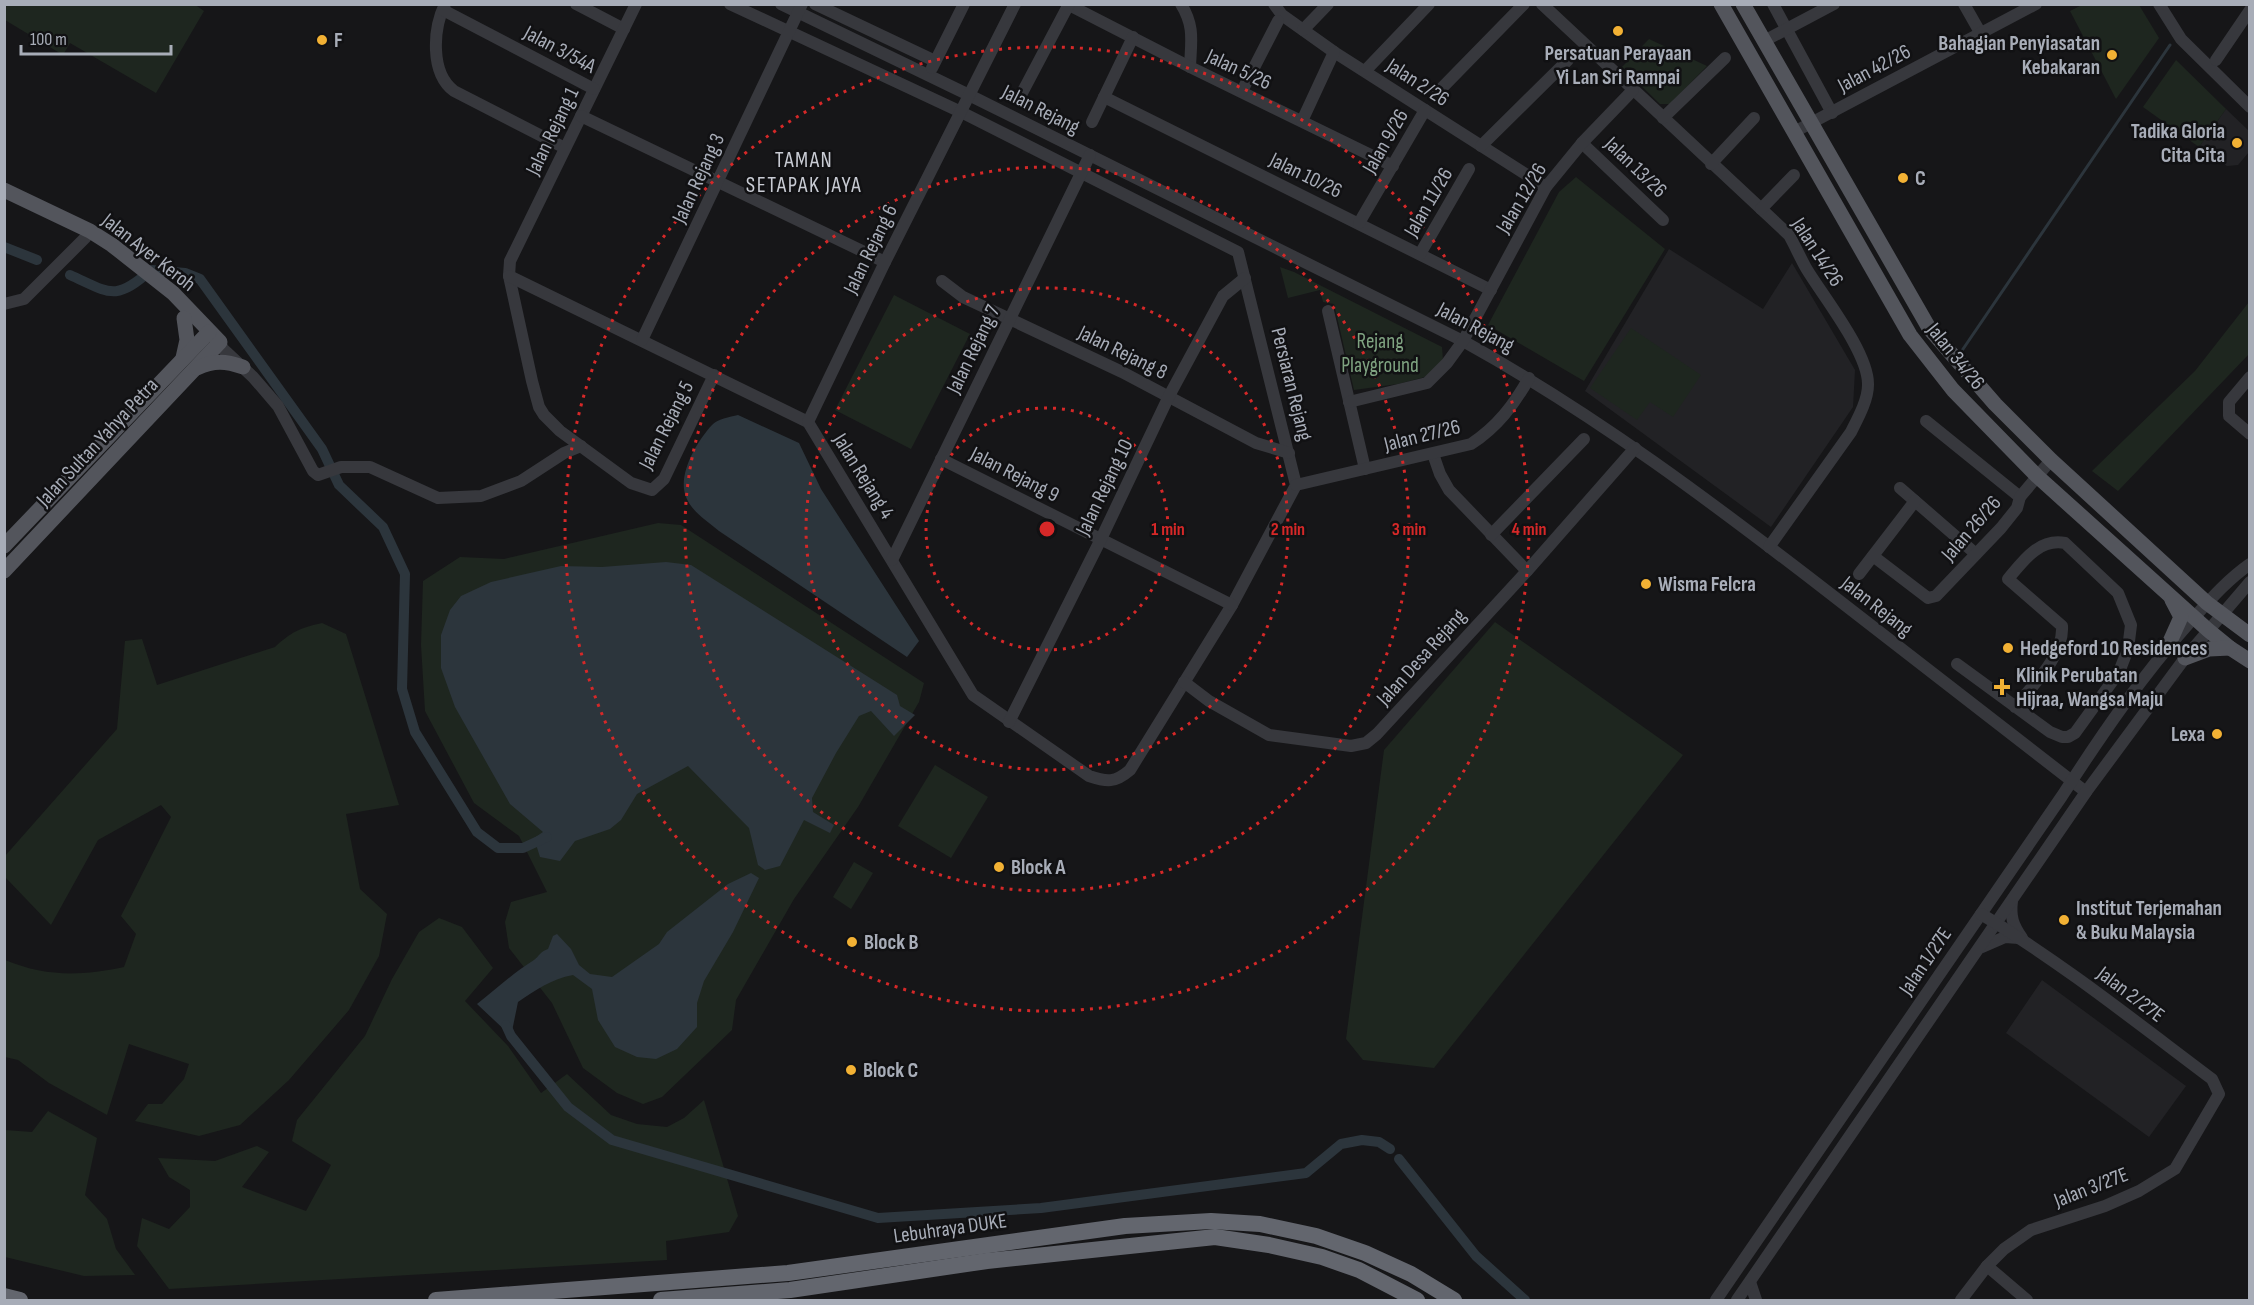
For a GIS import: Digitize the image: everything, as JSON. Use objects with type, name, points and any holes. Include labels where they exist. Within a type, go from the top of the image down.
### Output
[{"type":"highway","name":"Lebuhraya DUKE","points":[[436,1300],[788,1273],[1125,1226],[1211,1221],[1260,1224],[1316,1236],[1365,1253],[1411,1274],[1454,1300]]},
{"type":"highway","name":"Lebuhraya DUKE","points":[[661,1300],[790,1290],[987,1261],[1215,1237],[1269,1245],[1322,1257],[1359,1270],[1417,1300]]},
{"type":"highway","points":[[4,1296],[20,1300]]},
{"type":"main road","name":"Jalan 34/26","points":[[1721,4],[1910,335],[1953,390],[2037,476],[2208,630],[2250,661]]},
{"type":"main road","name":"Jalan 34/26","points":[[1743,4],[1929,328],[1995,404],[2050,460],[2207,603],[2250,635]]},
{"type":"main road","name":"Jalan Ayer Keroh","points":[[4,190],[88,234],[173,293],[214,342]]},
{"type":"main road","name":"Jalan Ayer Keroh","points":[[4,198],[88,234]]},
{"type":"main road","name":"Jalan Ayer Keroh","points":[[145,274],[184,318],[214,342]]},
{"type":"main road","points":[[184,318],[188,365],[226,361],[243,367]]},
{"type":"main road","name":"Jalan Sultan Yahya Petra","points":[[4,546],[214,342]]},
{"type":"main road","name":"Jalan Sultan Yahya Petra","points":[[4,571],[188,365]]},
{"type":"main road","points":[[2167,592],[2181,617],[2168,646]]},
{"type":"main road","points":[[2185,658],[2209,649],[2230,648]]},
{"type":"street","points":[[576,4],[624,29]]},
{"type":"street","name":"Jalan Rejang 1","points":[[509,276],[510,261],[636,4]]},
{"type":"street","name":"Persiaran Rejang","points":[[730,4],[961,112],[1238,252],[1296,485]]},
{"type":"street","name":"Jalan Rejang","points":[[781,4],[800,8],[928,75],[1463,341],[1529,378],[1606,426],[1769,546],[2086,792]]},
{"type":"street","points":[[815,4],[935,61]]},
{"type":"street","points":[[928,75],[964,4]]},
{"type":"street","name":"Jalan Rejang 6","points":[[808,422],[885,262],[1015,4]]},
{"type":"street","points":[[1181,4],[1190,19],[1192,31],[1190,67]]},
{"type":"street","name":"Jalan 2/26","points":[[1274,4],[1282,15],[1334,52],[1546,187]]},
{"type":"street","points":[[1303,30],[1328,4]]},
{"type":"street","points":[[1365,71],[1429,4]]},
{"type":"street","points":[[1437,94],[1524,4]]},
{"type":"street","name":"Jalan 14/26","points":[[1542,4],[1789,235],[1851,339],[1867,375],[1868,386],[1859,417],[1842,447],[1769,546]]},
{"type":"street","points":[[1773,4],[1832,113]]},
{"type":"street","points":[[1764,41],[1834,4]]},
{"type":"street","points":[[1964,4],[1981,34]]},
{"type":"street","name":"Jalan 42/26","points":[[1794,132],[2036,4]]},
{"type":"street","points":[[2159,4],[2181,39],[2250,107]]},
{"type":"street","points":[[1022,93],[1069,5]]},
{"type":"street","name":"Jalan 5/26","points":[[1069,5],[1393,166]]},
{"type":"street","points":[[444,7],[436,33],[441,76],[446,85],[454,92],[565,148]]},
{"type":"street","name":"Jalan 3/54A","points":[[444,7],[594,89]]},
{"type":"street","name":"Jalan Rejang 3","points":[[642,340],[800,8]]},
{"type":"street","points":[[2216,60],[2250,10]]},
{"type":"street","points":[[1242,91],[1278,21]]},
{"type":"street","points":[[1092,122],[1133,37]]},
{"type":"street","points":[[1302,121],[1334,52]]},
{"type":"street","points":[[1664,118],[1725,58]]},
{"type":"street","points":[[1481,146],[1568,60]]},
{"type":"street","name":"Jalan 12/26","points":[[1349,402],[1427,383],[1447,363],[1463,341],[1546,187],[1582,142],[1634,90]]},
{"type":"street","name":"Jalan 10/26","points":[[1104,97],[1491,290]]},
{"type":"street","name":"Jalan 9/26","points":[[1359,223],[1425,110]]},
{"type":"street","points":[[581,116],[885,262]]},
{"type":"street","points":[[1711,164],[1754,118]]},
{"type":"street","name":"Jalan 13/26","points":[[1582,142],[1663,220]]},
{"type":"street","name":"Jalan Rejang 7","points":[[892,560],[1090,155]]},
{"type":"street","name":"Jalan 11/26","points":[[1420,254],[1469,169]]},
{"type":"street","points":[[1761,209],[1794,175]]},
{"type":"street","points":[[4,304],[24,299],[88,234]]},
{"type":"street","name":"Jalan Rejang 4","points":[[509,276],[808,422],[968,689],[978,701],[1089,776],[1111,782],[1121,778],[1130,770],[1185,682]]},
{"type":"street","name":"Jalan Rejang 5","points":[[509,276],[539,407],[560,431],[632,483],[652,490],[664,479],[714,375]]},
{"type":"street","name":"Jalan Rejang 10","points":[[1018,706],[1169,396],[1223,296],[1245,278]]},
{"type":"street","name":"Jalan Rejang 8","points":[[942,281],[963,297],[1169,396],[1256,443],[1289,453]]},
{"type":"street","points":[[1328,310],[1365,469]]},
{"type":"street","name":"Jalan Ayer Keroh","points":[[214,342],[243,367],[278,406],[315,474],[323,474],[341,467],[370,467],[438,498],[481,496],[521,481],[557,458]]},
{"type":"street","points":[[2250,377],[2229,402],[2229,416],[2250,434]]},
{"type":"street","name":"Jalan 27/26","points":[[1296,485],[1471,444],[1480,439],[1510,410],[1529,378]]},
{"type":"street","points":[[1926,421],[2020,497]]},
{"type":"street","points":[[557,458],[560,431]]},
{"type":"street","points":[[1491,535],[1584,439]]},
{"type":"street","points":[[557,458],[581,446]]},
{"type":"street","name":"Jalan Desa Rejang","points":[[1185,682],[1209,701],[1269,735],[1351,746],[1366,743],[1377,734],[1527,571],[1635,448]]},
{"type":"street","points":[[1432,454],[1449,490],[1527,571]]},
{"type":"street","name":"Jalan Rejang 9","points":[[941,459],[1232,604]]},
{"type":"street","name":"Jalan 26/26","points":[[1873,556],[1928,597],[1936,596],[2017,508],[2020,497],[2050,460]]},
{"type":"street","points":[[1185,682],[1232,604],[1296,485]]},
{"type":"street","points":[[1900,488],[1976,554]]},
{"type":"street","points":[[1859,574],[1915,501]]},
{"type":"street","points":[[1957,664],[2015,707],[2050,732],[2062,737],[2075,733],[2119,672],[2128,649],[2131,625],[2118,592],[2065,543],[2053,541],[2037,548],[2008,579],[2062,626],[2063,632],[2063,639],[2049,663],[2015,707]]},
{"type":"street","points":[[2168,646],[2236,574],[2250,564]]},
{"type":"street","points":[[2185,658],[2250,582]]},
{"type":"street","name":"Jalan 1/27E","points":[[1716,1300],[2118,711],[2168,646]]},
{"type":"street","name":"Jalan 1/27E","points":[[1741,1299],[1750,1282],[2086,792],[2185,658]]},
{"type":"street","points":[[2101,697],[2118,711]]},
{"type":"street","points":[[994,711],[1018,706]]},
{"type":"street","points":[[1013,724],[1018,706]]},
{"type":"street","points":[[2012,900],[2010,913],[2012,922],[2022,939]]},
{"type":"street","name":"Jalan 2/27E","points":[[1981,914],[2022,939],[2212,1079],[2219,1094]]},
{"type":"street","points":[[1979,949],[1992,941],[2005,937],[2022,939]]},
{"type":"street","name":"Jalan 3/27E","points":[[1961,1300],[1987,1266],[2004,1249],[2031,1230],[2105,1206],[2139,1191],[2175,1169],[2219,1094]]},
{"type":"street","points":[[1987,1266],[2027,1300]]},
{"type":"street","points":[[1750,1282],[1756,1300]]},
{"type":"street","points":[[1725,1288],[1741,1299]]},
{"type":"shaded area","points":[[2226,109],[2249,131],[2249,152],[2238,165],[2227,166],[2199,147]]},
{"type":"shaded area","points":[[1669,249],[1763,309],[1792,263],[1855,370],[1853,407],[1771,527],[1585,391]]},
{"type":"shaded area","points":[[738,415],[799,443],[821,489],[919,641],[907,657],[719,531],[692,507],[686,497],[684,479],[695,449],[714,423]]},
{"type":"shaded area","points":[[666,562],[691,565],[897,695],[900,706],[915,715],[894,736],[871,711],[859,716],[812,798],[813,812],[834,825],[830,833],[804,820],[780,866],[765,870],[758,865],[749,828],[688,766],[637,794],[621,820],[610,829],[575,841],[560,861],[540,857],[534,838],[543,832],[510,804],[455,707],[441,668],[441,635],[450,610],[461,596],[491,582],[561,566],[602,567]]},
{"type":"shaded area","points":[[751,873],[759,878],[733,932],[704,981],[697,1003],[697,1027],[677,1049],[656,1059],[637,1057],[615,1047],[598,1020],[592,989],[573,975],[551,982],[518,1002],[511,1036],[477,1004],[548,949],[553,936],[557,934],[571,949],[579,965],[590,974],[612,977],[659,944],[667,932],[728,884]]},
{"type":"shaded area","points":[[2042,980],[2186,1086],[2149,1137],[2006,1033]]},
{"type":"green space","points":[[5,4],[194,4],[204,11],[156,93],[70,43],[63,55],[5,20]]},
{"type":"green space","points":[[2082,5],[2139,5],[2159,38],[2116,99],[2070,11]]},
{"type":"green space","points":[[1649,39],[1707,66],[1670,104],[1660,104],[1622,67]]},
{"type":"green space","points":[[2176,60],[2226,109],[2199,147],[2143,107]]},
{"type":"green space","points":[[1576,177],[1665,249],[1584,381],[1488,325],[1559,192]]},
{"type":"green space","name":"Rejang Playground","points":[[1280,267],[1442,347],[1443,360],[1425,377],[1398,384],[1354,390],[1334,304],[1323,302],[1320,290],[1288,298]]},
{"type":"green space","points":[[894,295],[970,334],[911,449],[835,410]]},
{"type":"green space","points":[[2249,302],[2249,354],[2118,491],[2092,471],[2195,371]]},
{"type":"green space","points":[[1631,328],[1701,375],[1673,417],[1650,402],[1637,420],[1590,388]]},
{"type":"green space","points":[[658,523],[681,525],[924,683],[919,702],[858,807],[794,899],[736,1000],[732,1030],[662,1097],[643,1104],[617,1093],[583,1068],[552,1003],[509,948],[505,922],[511,902],[547,892],[519,836],[474,803],[425,711],[421,645],[423,581],[460,557],[504,559]]},
{"type":"green space","points":[[1495,622],[1683,755],[1434,1068],[1363,1060],[1346,1039],[1384,750]]},
{"type":"green space","points":[[322,623],[346,634],[399,805],[346,814],[360,889],[387,914],[379,956],[349,1010],[289,1080],[240,1125],[199,1136],[135,1121],[148,1104],[162,1104],[184,1079],[189,1064],[129,1044],[107,1115],[49,1083],[18,1060],[5,1057],[5,960],[35,970],[64,973],[93,972],[124,967],[136,934],[121,916],[171,817],[161,805],[98,840],[51,925],[5,877],[5,856],[117,729],[125,641],[142,639],[157,685],[275,647],[296,631]]},
{"type":"green space","points":[[935,765],[988,797],[951,858],[898,826]]},
{"type":"green space","points":[[854,862],[873,873],[851,909],[833,897]]},
{"type":"green space","points":[[439,918],[462,927],[493,968],[465,1001],[508,1046],[541,1093],[567,1074],[611,1115],[637,1124],[667,1127],[684,1118],[704,1100],[738,1216],[729,1232],[666,1241],[667,1260],[169,1289],[137,1246],[142,1218],[169,1229],[190,1207],[190,1190],[169,1177],[158,1158],[215,1161],[257,1146],[269,1152],[242,1187],[306,1211],[331,1165],[292,1141],[297,1120],[365,1036],[392,979],[419,932]]},
{"type":"green space","points":[[48,1111],[97,1138],[85,1195],[107,1219],[116,1249],[135,1275],[84,1276],[5,1257],[5,1130],[32,1132]]},
{"type":"waterway","points":[[1961,352],[2170,45]]},
{"type":"waterway","points":[[4,247],[37,260]]},
{"type":"waterway","points":[[70,275],[104,290],[112,291],[129,287],[151,270],[185,273],[200,279],[322,449],[339,485],[383,527],[405,574],[402,689],[415,732],[477,832],[498,848],[523,848],[547,837]]},
{"type":"waterway","points":[[506,1025],[511,1036],[568,1107],[612,1140],[878,1218],[1041,1208],[1306,1173],[1341,1144],[1362,1140],[1379,1142],[1390,1149]]},
{"type":"waterway","points":[[1399,1159],[1476,1256],[1525,1300]]},
{"type":"place","name":"Persatuan Perayaan Yi Lan Sri Rampai","points":[[1618,31]]},
{"type":"place","name":"F","points":[[322,40]]},
{"type":"place","name":"Bahagian Penyiasatan Kebakaran","points":[[2112,55]]},
{"type":"place","name":"Tadika Gloria Cita Cita","points":[[2237,143]]},
{"type":"place","name":"C","points":[[1903,178]]},
{"type":"place","name":"Wisma Felcra","points":[[1646,584]]},
{"type":"place","name":"Hedgeford 10 Residences","points":[[2008,648]]},
{"type":"place","name":"Klinik Perubatan Hijraa, Wangsa Maju","points":[[2002,687]]},
{"type":"place","name":"Lexa","points":[[2217,734]]},
{"type":"place","name":"Block A","points":[[999,867]]},
{"type":"place","name":"Institut Terjemahan & Buku Malaysia","points":[[2064,920]]},
{"type":"place","name":"Block B","points":[[852,942]]},
{"type":"place","name":"Block C","points":[[851,1070]]},
{"type":"district","name":"TAMAN SETAPAK JAYA","points":[[804,172]]}]
